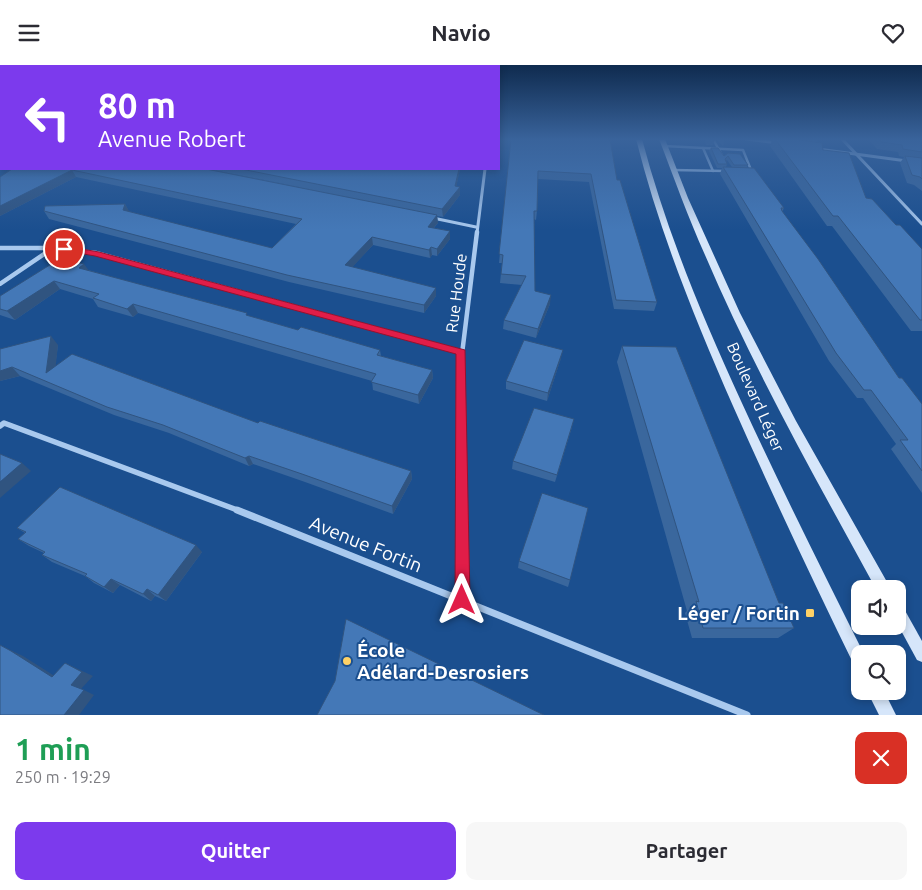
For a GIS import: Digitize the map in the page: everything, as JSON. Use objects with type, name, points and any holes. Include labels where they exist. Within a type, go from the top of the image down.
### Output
[{"type":"main road","name":"Boulevard Léger","points":[[647,169],[653,195],[686,283],[749,431],[852,645]]},
{"type":"main road","name":"Boulevard Léger","points":[[673,170],[721,284],[794,430],[879,580]]},
{"type":"main road","points":[[906,626],[922,655]]},
{"type":"main road","points":[[880,700],[888,715]]},
{"type":"street","points":[[870,169],[922,224]]},
{"type":"street","name":"Rue Houde","points":[[462,600],[462,352],[476,227],[485,170]]},
{"type":"street","points":[[427,217],[476,227]]},
{"type":"street","points":[[0,248],[53,248],[96,253],[462,352]]},
{"type":"street","points":[[0,284],[53,248]]},
{"type":"street","name":"Avenue Fortin","points":[[0,426],[4,423],[196,494],[747,715]]},
{"type":"lane","points":[[673,170],[731,171],[730,169]]},
{"type":"lane","points":[[745,172],[752,172],[751,169]]},
{"type":"building","points":[[508,169],[615,169],[657,302],[616,300],[591,174],[538,171],[537,211],[534,211],[535,291],[551,295],[538,329],[504,320],[526,276],[501,274],[503,255],[499,254]]},
{"type":"building","points":[[724,169],[755,169],[784,208],[781,208],[782,211],[818,259],[899,378],[902,378],[922,404],[922,471],[900,440],[908,440],[871,390],[864,390],[836,353]]},
{"type":"building","points":[[798,169],[855,169],[866,198],[872,199],[922,249],[922,320],[920,320],[838,216],[833,216]]},
{"type":"building","points":[[910,169],[922,169],[922,179],[912,175]]},
{"type":"building","points":[[10,170],[72,170],[0,206],[0,177]]},
{"type":"building","points":[[72,170],[211,170],[437,215],[428,227],[450,231],[437,249],[431,247],[429,250],[372,237],[345,265],[436,288],[424,305],[287,275],[44,211],[45,206],[125,204],[123,210],[272,248],[302,219]]},
{"type":"building","points":[[246,170],[459,170],[455,186],[460,187],[442,209]]},
{"type":"building","points":[[61,258],[84,264],[79,268],[247,313],[246,315],[298,330],[301,327],[380,350],[377,355],[432,370],[418,395],[371,382],[376,374],[133,304],[127,309],[93,298],[99,294],[54,281],[7,311],[0,309],[0,296]]},
{"type":"building","points":[[51,336],[46,373],[72,354],[258,423],[260,421],[411,471],[392,506],[249,456],[245,458],[163,425],[107,407],[12,367],[0,371],[0,349]]},
{"type":"building","points":[[524,340],[563,350],[548,393],[506,381]]},
{"type":"building","points":[[622,346],[676,347],[779,603],[783,603],[794,628],[703,628],[696,601],[699,602]]},
{"type":"building","points":[[534,408],[574,419],[557,475],[513,461]]},
{"type":"building","points":[[0,454],[22,463],[0,482]]},
{"type":"building","points":[[60,487],[196,545],[158,595],[147,589],[143,594],[111,579],[104,587],[85,576],[87,574],[42,555],[45,552],[18,539],[26,532],[17,528]]},
{"type":"building","points":[[542,493],[588,508],[570,580],[519,561]]},
{"type":"building","points":[[346,619],[544,715],[317,715],[335,681]]},
{"type":"building","points":[[0,645],[52,677],[65,663],[82,672],[71,685],[84,690],[64,715],[0,715]]},
{"type":"place","name":"Léger / Fortin","points":[[810,613]]},
{"type":"place","name":"École Adélard-Desrosiers","points":[[347,661]]},
{"type":"route","points":[[64,249],[96,253],[462,352],[462,600]]}]
